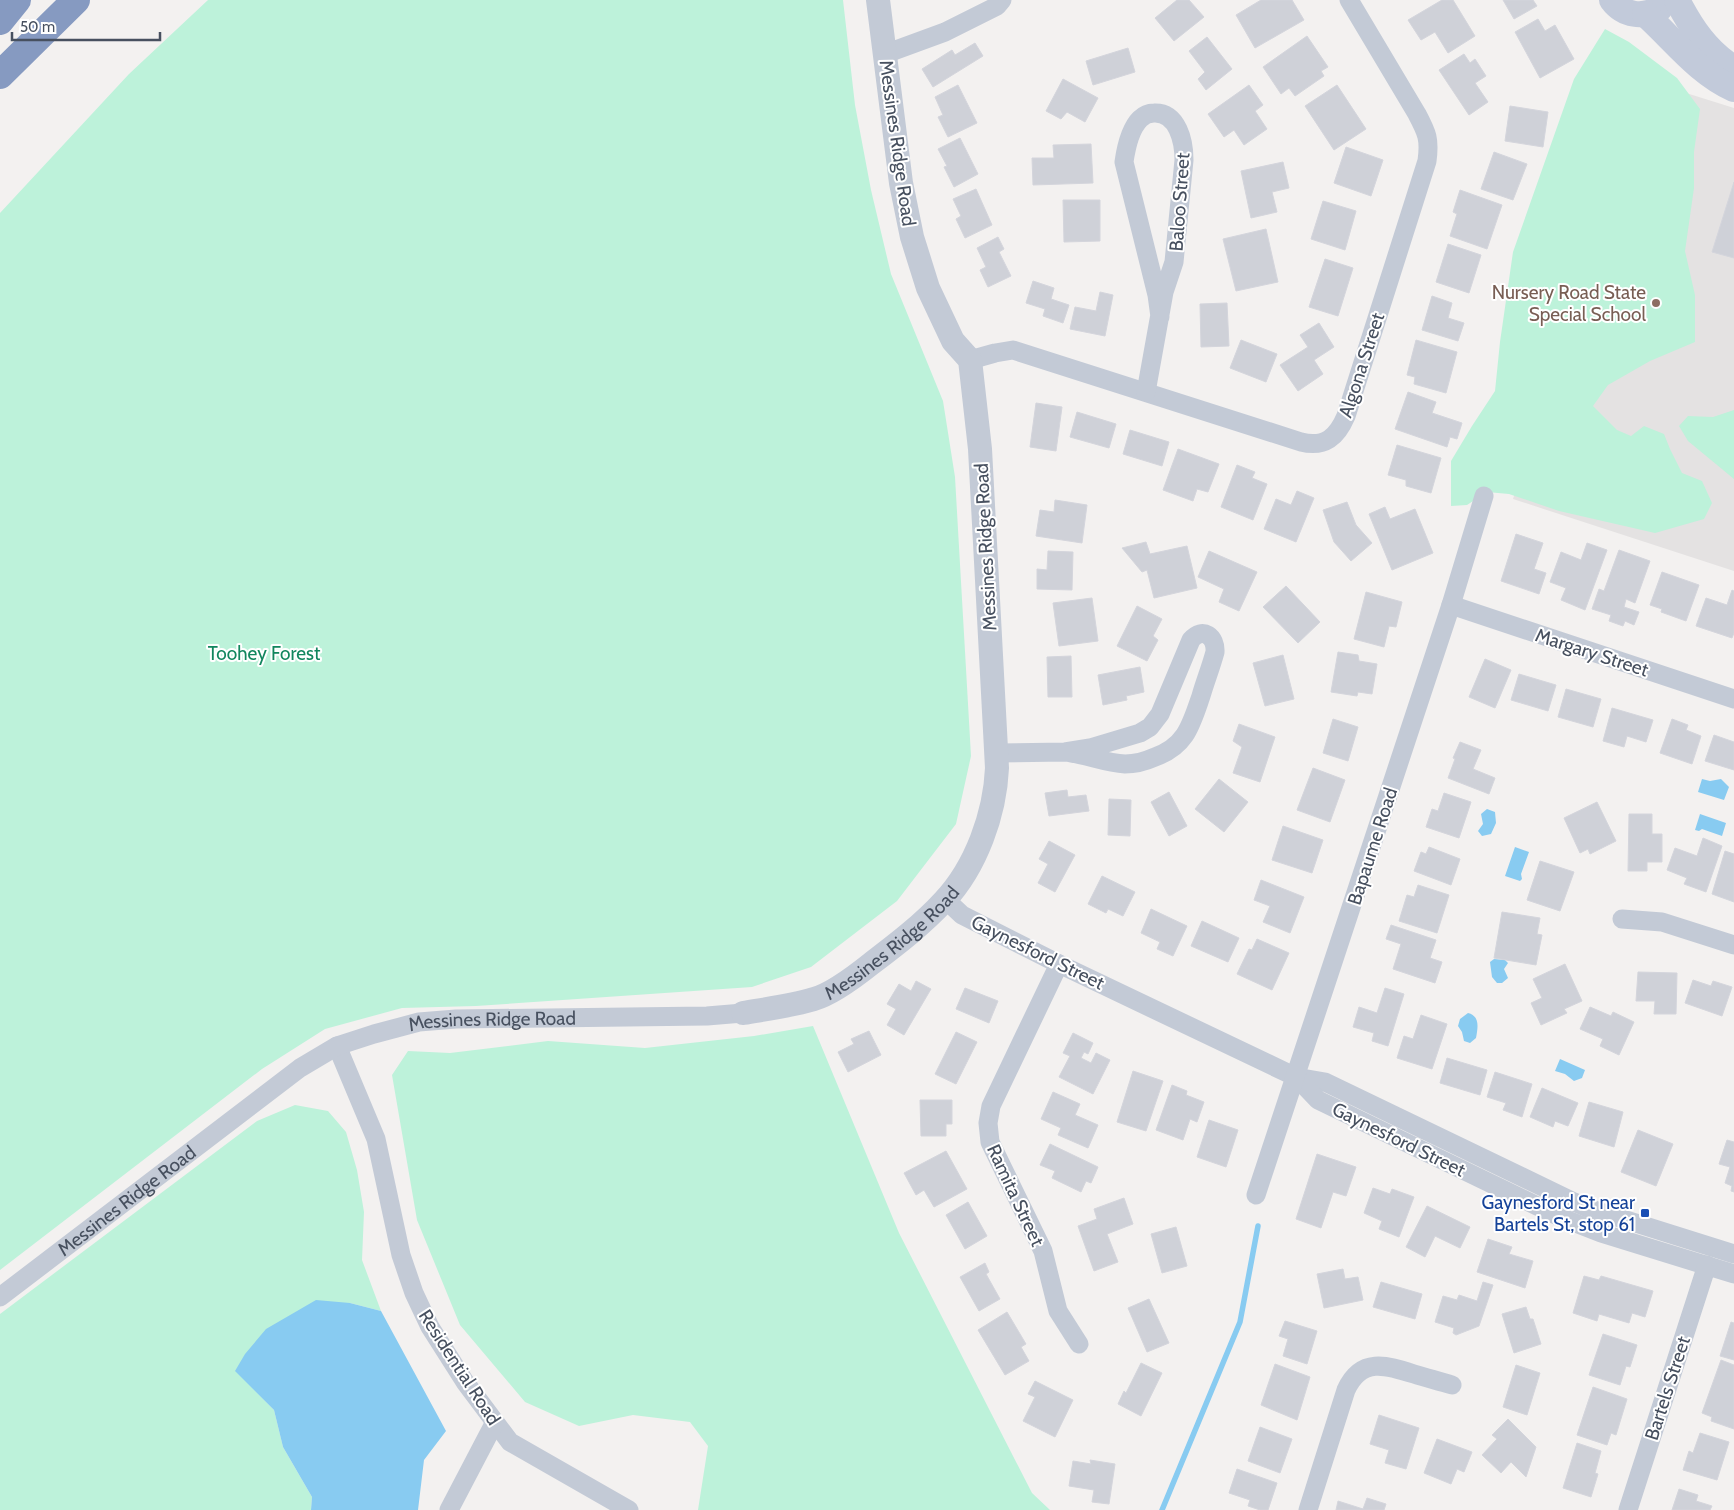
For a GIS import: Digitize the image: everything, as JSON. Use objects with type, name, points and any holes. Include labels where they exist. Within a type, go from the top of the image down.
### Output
[{"type":"highway","points":[[0,21],[17,0]]},
{"type":"highway","points":[[0,75],[76,0]]},
{"type":"main road","points":[[1612,0],[1622,10],[1633,14],[1644,14],[1659,9],[1667,0]]},
{"type":"main road","points":[[1677,0],[1698,35],[1713,53],[1734,68]]},
{"type":"main road","points":[[1644,14],[1700,68],[1719,83],[1734,90]]},
{"type":"street","name":"Messines Ridge Road","points":[[0,1297],[300,1068],[337,1046],[418,1022],[706,1016],[743,1012],[816,999],[848,981],[906,937],[946,900],[965,872],[987,827],[995,791],[996,753],[980,449],[970,360],[953,341],[928,288],[912,238],[901,183],[878,0]]},
{"type":"street","points":[[885,54],[945,32],[997,6],[1002,0]]},
{"type":"street","name":"Algona Street","points":[[970,360],[1013,350],[1307,443],[1325,442],[1334,435],[1342,424],[1427,161],[1430,145],[1417,114],[1349,0]]},
{"type":"street","name":"Baloo Street","points":[[1146,392],[1160,317],[1164,292],[1174,262],[1184,152],[1180,134],[1174,124],[1166,116],[1154,112],[1144,115],[1138,122],[1128,146],[1124,162],[1158,295],[1160,317]]},
{"type":"street","name":"Bapaume Road","points":[[1256,1195],[1451,605],[1484,496]]},
{"type":"street","name":"Margary Street","points":[[1451,605],[1734,699]]},
{"type":"street","points":[[996,753],[1065,752],[1119,763],[1130,763],[1157,757],[1177,746],[1185,737],[1192,724],[1214,656],[1215,647],[1213,640],[1203,634],[1197,635],[1191,640],[1160,714],[1146,730],[1113,742],[1065,752]]},
{"type":"street","name":"Gaynesford Street","points":[[946,900],[962,915],[1059,964],[1296,1077],[1325,1082],[1588,1208],[1734,1254]]},
{"type":"street","points":[[1622,919],[1662,922],[1734,945]]},
{"type":"street","name":"Ramita Street","points":[[1059,964],[991,1106],[988,1129],[992,1148],[1043,1251],[1058,1311],[1078,1344]]},
{"type":"street","name":"Residential Road","points":[[337,1046],[376,1139],[401,1255],[414,1293],[430,1327],[465,1382],[510,1442],[629,1510]]},
{"type":"street","name":"Gaynesford Street","points":[[1296,1077],[1318,1100],[1560,1217],[1601,1233],[1734,1274]]},
{"type":"street","name":"Bartels Street","points":[[1628,1510],[1707,1265]]},
{"type":"street","points":[[1308,1510],[1346,1390],[1357,1375],[1367,1368],[1383,1365],[1452,1385]]},
{"type":"street","points":[[449,1510],[495,1422]]},
{"type":"shaded area","name":"Nursery Road State Special School","points":[[1651,82],[1734,108],[1734,571],[1513,499]]},
{"type":"green space","name":"Toohey Forest","points":[[208,0],[843,0],[855,105],[871,190],[891,274],[943,401],[955,477],[971,756],[956,824],[897,901],[811,967],[752,987],[476,1006],[402,1008],[325,1029],[262,1069],[0,1270],[0,213],[129,74]]},
{"type":"green space","points":[[1605,29],[1629,42],[1677,78],[1700,109],[1694,152],[1694,188],[1685,251],[1695,295],[1695,342],[1650,361],[1608,385],[1593,406],[1617,430],[1631,436],[1644,426],[1664,434],[1682,473],[1702,481],[1712,503],[1704,519],[1655,533],[1559,511],[1509,494],[1487,492],[1467,505],[1451,506],[1451,461],[1495,391],[1513,252],[1574,79]]},
{"type":"green space","points":[[1734,410],[1734,479],[1688,441],[1679,426],[1688,416],[1713,417]]},
{"type":"green space","points":[[813,1026],[899,1233],[1032,1493],[1050,1510],[698,1510],[708,1446],[690,1422],[633,1415],[579,1426],[525,1402],[460,1325],[417,1220],[392,1075],[408,1051],[450,1053],[548,1041],[645,1048],[754,1036]]},
{"type":"green space","points":[[295,1105],[328,1111],[346,1132],[357,1170],[364,1212],[362,1260],[381,1311],[350,1303],[236,1371],[274,1410],[283,1447],[312,1497],[311,1510],[0,1510],[0,1314],[257,1121]]},
{"type":"water","points":[[1702,779],[1710,781],[1721,779],[1729,787],[1724,800],[1698,792]]},
{"type":"water","points":[[1487,809],[1495,812],[1496,823],[1491,834],[1482,836],[1478,831],[1483,824],[1481,814]]},
{"type":"water","points":[[1700,814],[1726,823],[1722,836],[1702,829],[1699,831],[1695,830]]},
{"type":"water","points":[[1515,847],[1529,852],[1520,881],[1505,876]]},
{"type":"water","points":[[1494,959],[1505,960],[1508,963],[1504,969],[1508,978],[1502,983],[1497,983],[1492,977],[1490,962]]},
{"type":"water","points":[[1468,1013],[1475,1017],[1478,1026],[1476,1038],[1470,1043],[1464,1041],[1458,1026],[1460,1019]]},
{"type":"water","points":[[1560,1059],[1585,1070],[1582,1078],[1574,1081],[1565,1074],[1555,1071]]},
{"type":"water","points":[[316,1300],[350,1303],[381,1311],[446,1431],[424,1460],[418,1510],[311,1510],[312,1497],[283,1447],[274,1410],[235,1371],[245,1354],[266,1329]]},
{"type":"building","points":[[1177,0],[1189,0],[1204,17],[1174,41],[1155,18]]},
{"type":"building","points":[[1261,0],[1292,0],[1304,20],[1255,48],[1236,15]]},
{"type":"building","points":[[1442,0],[1453,0],[1475,36],[1448,53],[1435,32],[1421,40],[1408,20]]},
{"type":"building","points":[[1503,0],[1533,0],[1537,6],[1514,19]]},
{"type":"building","points":[[1538,19],[1545,31],[1555,25],[1574,59],[1540,78],[1515,32]]},
{"type":"building","points":[[1307,36],[1328,67],[1321,71],[1324,76],[1295,96],[1289,88],[1281,94],[1263,67]]},
{"type":"building","points":[[1207,37],[1232,69],[1206,90],[1198,79],[1205,72],[1189,51]]},
{"type":"building","points":[[975,43],[983,56],[933,87],[922,69],[952,50],[955,55]]},
{"type":"building","points":[[1128,48],[1135,72],[1093,85],[1086,61]]},
{"type":"building","points":[[1464,54],[1470,63],[1475,59],[1486,76],[1475,83],[1488,102],[1469,115],[1439,70]]},
{"type":"building","points":[[1063,79],[1098,98],[1085,122],[1067,112],[1061,119],[1046,111]]},
{"type":"building","points":[[958,85],[977,123],[948,137],[938,117],[943,115],[935,97]]},
{"type":"building","points":[[1249,85],[1263,105],[1255,111],[1267,129],[1244,145],[1234,130],[1224,137],[1208,114]]},
{"type":"building","points":[[1337,85],[1366,129],[1334,150],[1305,106]]},
{"type":"building","points":[[1510,106],[1548,112],[1543,147],[1505,141]]},
{"type":"building","points":[[960,138],[978,174],[954,187],[944,167],[947,166],[938,149]]},
{"type":"building","points":[[1091,144],[1093,183],[1033,185],[1032,158],[1054,158],[1053,145]]},
{"type":"building","points":[[1346,147],[1383,160],[1371,196],[1334,183]]},
{"type":"building","points":[[1494,152],[1527,164],[1513,200],[1481,189]]},
{"type":"building","points":[[1283,162],[1289,188],[1272,192],[1277,212],[1251,218],[1241,171]]},
{"type":"building","points":[[1734,182],[1734,258],[1712,252]]},
{"type":"building","points":[[976,189],[992,225],[965,238],[956,219],[961,216],[953,199]]},
{"type":"building","points":[[1460,190],[1502,205],[1487,249],[1450,236],[1457,214],[1453,212]]},
{"type":"building","points":[[1063,200],[1100,200],[1100,241],[1064,242]]},
{"type":"building","points":[[1323,201],[1356,211],[1345,250],[1311,239]]},
{"type":"building","points":[[1266,229],[1278,282],[1236,291],[1223,239]]},
{"type":"building","points":[[998,237],[1004,249],[999,252],[1011,276],[988,287],[980,270],[986,267],[977,248]]},
{"type":"building","points":[[1448,244],[1481,255],[1469,293],[1436,282]]},
{"type":"building","points":[[1325,259],[1353,268],[1338,316],[1309,307]]},
{"type":"building","points":[[1033,281],[1054,288],[1051,299],[1069,305],[1063,323],[1043,316],[1045,309],[1026,303]]},
{"type":"building","points":[[1100,292],[1113,295],[1105,336],[1070,329],[1075,307],[1096,311]]},
{"type":"building","points":[[1432,296],[1452,303],[1448,318],[1464,323],[1458,341],[1422,330]]},
{"type":"building","points":[[1227,303],[1229,346],[1201,347],[1200,304]]},
{"type":"building","points":[[1319,323],[1334,347],[1314,360],[1323,374],[1298,391],[1280,365],[1308,347],[1300,335]]},
{"type":"building","points":[[1241,340],[1277,354],[1266,382],[1230,368]]},
{"type":"building","points":[[1416,340],[1457,352],[1446,393],[1414,384],[1415,377],[1407,375]]},
{"type":"building","points":[[1408,392],[1436,402],[1432,413],[1462,423],[1457,439],[1450,437],[1447,447],[1395,429]]},
{"type":"building","points":[[1036,403],[1062,407],[1056,451],[1030,447]]},
{"type":"building","points":[[1077,412],[1116,424],[1109,448],[1070,437]]},
{"type":"building","points":[[1130,430],[1169,442],[1162,466],[1123,454]]},
{"type":"building","points":[[1397,445],[1441,458],[1431,493],[1406,486],[1406,480],[1388,475]]},
{"type":"building","points":[[1178,449],[1219,464],[1208,492],[1197,489],[1193,501],[1163,490]]},
{"type":"building","points":[[1237,465],[1255,472],[1252,478],[1267,484],[1253,520],[1221,507]]},
{"type":"building","points":[[1297,491],[1314,498],[1296,542],[1264,529],[1276,499],[1291,505]]},
{"type":"building","points":[[1055,500],[1087,505],[1082,543],[1036,536],[1040,510],[1054,512]]},
{"type":"building","points":[[1347,502],[1356,525],[1372,543],[1351,561],[1334,542],[1323,510]]},
{"type":"building","points":[[1385,507],[1390,519],[1415,509],[1433,553],[1392,570],[1369,514]]},
{"type":"building","points":[[1516,534],[1543,543],[1534,569],[1546,573],[1539,594],[1501,581]]},
{"type":"building","points":[[1146,542],[1150,554],[1187,546],[1197,588],[1154,598],[1147,570],[1142,572],[1122,548]]},
{"type":"building","points":[[1587,543],[1607,550],[1585,610],[1561,600],[1566,588],[1550,582],[1561,552],[1581,560]]},
{"type":"building","points":[[1619,550],[1650,561],[1635,603],[1626,599],[1624,607],[1639,612],[1634,625],[1625,621],[1623,626],[1609,621],[1611,615],[1592,609],[1599,589],[1604,591]]},
{"type":"building","points":[[1048,551],[1073,552],[1072,590],[1037,589],[1037,569],[1047,570]]},
{"type":"building","points":[[1209,551],[1257,572],[1239,611],[1219,602],[1224,589],[1198,577]]},
{"type":"building","points":[[1662,572],[1699,585],[1686,621],[1661,612],[1662,609],[1650,605]]},
{"type":"building","points":[[1286,586],[1320,622],[1298,643],[1263,607]]},
{"type":"building","points":[[1732,590],[1734,591],[1734,633],[1732,638],[1696,626],[1706,598],[1727,605]]},
{"type":"building","points":[[1366,592],[1402,602],[1396,627],[1389,626],[1384,647],[1354,639]]},
{"type":"building","points":[[1092,598],[1098,641],[1059,646],[1053,603]]},
{"type":"building","points":[[1137,606],[1162,619],[1153,636],[1158,640],[1147,661],[1117,646]]},
{"type":"building","points":[[1338,652],[1358,655],[1359,661],[1377,664],[1372,694],[1358,692],[1357,696],[1331,692]]},
{"type":"building","points":[[1283,655],[1294,699],[1265,706],[1253,663]]},
{"type":"building","points":[[1071,656],[1072,697],[1048,697],[1047,657]]},
{"type":"building","points":[[1485,659],[1511,670],[1495,708],[1469,697]]},
{"type":"building","points":[[1140,667],[1144,692],[1126,696],[1127,700],[1103,705],[1098,675]]},
{"type":"building","points":[[1519,674],[1556,685],[1548,711],[1511,700]]},
{"type":"building","points":[[1566,689],[1601,699],[1593,727],[1558,717]]},
{"type":"building","points":[[1612,708],[1653,720],[1646,742],[1627,736],[1624,747],[1603,741]]},
{"type":"building","points":[[1333,719],[1358,727],[1348,761],[1323,753]]},
{"type":"building","points":[[1672,719],[1688,725],[1686,730],[1701,736],[1692,764],[1660,753]]},
{"type":"building","points":[[1239,724],[1275,737],[1260,782],[1233,773],[1242,747],[1233,741]]},
{"type":"building","points":[[1714,735],[1734,742],[1734,770],[1705,761]]},
{"type":"building","points":[[1460,742],[1481,750],[1473,769],[1495,778],[1489,794],[1448,778],[1455,759],[1453,758]]},
{"type":"building","points":[[1313,768],[1345,780],[1330,822],[1297,810]]},
{"type":"building","points":[[1219,779],[1248,802],[1224,832],[1195,809]]},
{"type":"building","points":[[1067,790],[1068,797],[1086,795],[1089,811],[1049,816],[1045,793]]},
{"type":"building","points":[[1169,792],[1187,826],[1169,836],[1151,802]]},
{"type":"building","points":[[1444,793],[1471,802],[1459,838],[1426,827],[1432,809],[1438,811]]},
{"type":"building","points":[[1109,799],[1131,800],[1130,836],[1108,835]]},
{"type":"building","points":[[1597,802],[1616,841],[1590,854],[1588,849],[1580,853],[1564,818]]},
{"type":"building","points":[[1629,814],[1652,814],[1652,834],[1662,834],[1662,862],[1647,862],[1647,871],[1628,871]]},
{"type":"building","points":[[1283,826],[1323,840],[1312,873],[1272,860]]},
{"type":"building","points":[[1703,838],[1722,846],[1706,892],[1684,884],[1687,878],[1667,870],[1675,848],[1697,856]]},
{"type":"building","points":[[1049,841],[1075,855],[1055,892],[1038,883],[1048,864],[1039,859]]},
{"type":"building","points":[[1429,847],[1460,859],[1451,885],[1414,871],[1421,852],[1426,854]]},
{"type":"building","points":[[1725,851],[1734,854],[1734,902],[1712,894]]},
{"type":"building","points":[[1540,861],[1574,872],[1560,911],[1527,900]]},
{"type":"building","points":[[1102,876],[1135,892],[1123,916],[1108,909],[1106,913],[1088,904]]},
{"type":"building","points":[[1261,880],[1304,897],[1290,933],[1263,922],[1270,906],[1254,900]]},
{"type":"building","points":[[1418,885],[1449,895],[1437,933],[1399,921],[1407,895],[1414,897]]},
{"type":"building","points":[[1151,909],[1187,926],[1173,956],[1157,949],[1160,942],[1141,933]]},
{"type":"building","points":[[1502,912],[1540,918],[1537,934],[1542,935],[1536,965],[1494,958]]},
{"type":"building","points":[[1202,921],[1239,938],[1228,962],[1191,946]]},
{"type":"building","points":[[1391,925],[1436,940],[1430,958],[1442,962],[1435,983],[1393,969],[1401,944],[1386,939]]},
{"type":"building","points":[[1257,939],[1289,953],[1272,990],[1237,974],[1249,949],[1252,950]]},
{"type":"building","points":[[1565,964],[1582,1001],[1564,1009],[1567,1013],[1541,1025],[1531,1003],[1542,998],[1533,979]]},
{"type":"building","points":[[1638,972],[1677,973],[1676,1014],[1654,1014],[1655,1001],[1636,1001]]},
{"type":"building","points":[[1693,980],[1711,986],[1713,981],[1732,987],[1722,1016],[1685,1003]]},
{"type":"building","points":[[916,981],[931,989],[904,1035],[887,1025],[896,1009],[887,1004],[899,984],[911,991]]},
{"type":"building","points":[[965,988],[998,1001],[989,1023],[956,1009]]},
{"type":"building","points":[[1385,988],[1404,994],[1388,1046],[1372,1041],[1374,1033],[1353,1027],[1359,1007],[1377,1013]]},
{"type":"building","points":[[1590,1007],[1611,1016],[1613,1012],[1634,1022],[1619,1055],[1600,1046],[1603,1039],[1580,1029]]},
{"type":"building","points":[[1421,1015],[1447,1024],[1432,1069],[1397,1058],[1404,1036],[1413,1039]]},
{"type":"building","points":[[869,1031],[881,1055],[848,1072],[838,1052],[854,1044],[851,1039]]},
{"type":"building","points":[[956,1032],[977,1042],[956,1084],[935,1074]]},
{"type":"building","points":[[1073,1033],[1093,1043],[1088,1054],[1084,1052],[1081,1058],[1091,1063],[1096,1053],[1110,1060],[1093,1094],[1059,1077],[1070,1056],[1063,1053]]},
{"type":"building","points":[[1447,1058],[1487,1070],[1480,1095],[1440,1083]]},
{"type":"building","points":[[1133,1071],[1163,1081],[1146,1131],[1117,1122]]},
{"type":"building","points":[[1495,1072],[1532,1084],[1522,1117],[1503,1110],[1506,1103],[1487,1097]]},
{"type":"building","points":[[1172,1085],[1187,1091],[1186,1095],[1204,1102],[1197,1122],[1190,1119],[1183,1140],[1156,1130]]},
{"type":"building","points":[[1542,1088],[1578,1103],[1568,1126],[1555,1121],[1553,1127],[1530,1117]]},
{"type":"building","points":[[1053,1092],[1080,1104],[1075,1115],[1098,1125],[1088,1148],[1058,1135],[1061,1128],[1041,1119]]},
{"type":"building","points":[[920,1100],[952,1100],[952,1124],[946,1124],[946,1136],[921,1136]]},
{"type":"building","points":[[1589,1102],[1623,1112],[1614,1147],[1579,1136]]},
{"type":"building","points":[[1209,1120],[1238,1130],[1226,1167],[1197,1157]]},
{"type":"building","points":[[1638,1130],[1673,1144],[1656,1186],[1621,1172]]},
{"type":"building","points":[[1727,1140],[1734,1142],[1734,1192],[1731,1191],[1732,1186],[1725,1183],[1730,1167],[1719,1164]]},
{"type":"building","points":[[1050,1144],[1098,1167],[1091,1183],[1086,1181],[1081,1192],[1052,1178],[1055,1171],[1040,1165]]},
{"type":"building","points":[[946,1151],[967,1189],[934,1207],[924,1190],[916,1195],[904,1173]]},
{"type":"building","points":[[1317,1154],[1356,1167],[1346,1196],[1333,1192],[1321,1228],[1296,1219]]},
{"type":"building","points":[[1373,1188],[1390,1194],[1392,1189],[1414,1197],[1399,1237],[1379,1229],[1382,1221],[1364,1213]]},
{"type":"building","points":[[1124,1198],[1133,1224],[1107,1234],[1118,1262],[1094,1271],[1078,1226],[1097,1219],[1094,1209]]},
{"type":"building","points":[[968,1202],[987,1236],[965,1249],[946,1215]]},
{"type":"building","points":[[1427,1206],[1470,1227],[1460,1248],[1435,1236],[1425,1257],[1406,1247]]},
{"type":"building","points":[[1176,1227],[1187,1266],[1162,1273],[1151,1234]]},
{"type":"building","points":[[1488,1239],[1512,1247],[1509,1254],[1533,1261],[1525,1288],[1477,1272]]},
{"type":"building","points":[[985,1263],[989,1272],[986,1274],[1000,1299],[979,1311],[960,1277]]},
{"type":"building","points":[[1343,1269],[1345,1279],[1358,1277],[1363,1300],[1324,1308],[1317,1274]]},
{"type":"building","points":[[1584,1276],[1599,1280],[1601,1276],[1653,1291],[1645,1317],[1632,1313],[1629,1323],[1599,1314],[1597,1321],[1573,1313]]},
{"type":"building","points":[[1381,1282],[1422,1294],[1415,1319],[1373,1307]]},
{"type":"building","points":[[1483,1282],[1493,1285],[1479,1326],[1456,1335],[1453,1333],[1454,1328],[1435,1322],[1443,1296],[1457,1300],[1459,1295],[1477,1301]]},
{"type":"building","points":[[1149,1299],[1169,1343],[1147,1352],[1128,1308]]},
{"type":"building","points":[[1526,1307],[1530,1319],[1533,1319],[1541,1344],[1514,1353],[1502,1314]]},
{"type":"building","points":[[1007,1312],[1026,1344],[1021,1347],[1029,1361],[1005,1375],[978,1330]]},
{"type":"building","points":[[1285,1321],[1317,1331],[1307,1364],[1283,1356],[1288,1339],[1279,1336]]},
{"type":"building","points":[[1731,1322],[1734,1323],[1734,1360],[1720,1356]]},
{"type":"building","points":[[1603,1334],[1637,1345],[1630,1367],[1626,1366],[1620,1385],[1589,1375]]},
{"type":"building","points":[[1721,1360],[1734,1365],[1734,1429],[1711,1421],[1712,1417],[1702,1413]]},
{"type":"building","points":[[1141,1363],[1162,1373],[1141,1416],[1118,1404],[1124,1391],[1126,1393]]},
{"type":"building","points":[[1275,1364],[1310,1377],[1297,1420],[1261,1405]]},
{"type":"building","points":[[1516,1365],[1540,1373],[1527,1415],[1503,1407]]},
{"type":"building","points":[[1035,1381],[1073,1400],[1055,1437],[1023,1421],[1035,1397],[1028,1394]]},
{"type":"building","points":[[1593,1387],[1627,1399],[1616,1435],[1611,1433],[1607,1445],[1577,1435]]},
{"type":"building","points":[[1379,1415],[1419,1428],[1406,1469],[1385,1463],[1389,1450],[1370,1444]]},
{"type":"building","points":[[1508,1419],[1536,1447],[1526,1477],[1511,1462],[1501,1473],[1482,1455],[1497,1439],[1492,1435]]},
{"type":"building","points":[[1260,1427],[1292,1439],[1280,1473],[1248,1461]]},
{"type":"building","points":[[1700,1433],[1729,1442],[1717,1480],[1683,1470],[1689,1451],[1693,1453]]},
{"type":"building","points":[[1437,1439],[1472,1452],[1464,1472],[1457,1469],[1451,1484],[1424,1473]]},
{"type":"building","points":[[1577,1443],[1601,1451],[1595,1473],[1598,1474],[1591,1497],[1563,1488]]},
{"type":"building","points":[[1090,1460],[1115,1464],[1109,1504],[1092,1502],[1094,1490],[1069,1486],[1073,1461],[1091,1464]]},
{"type":"building","points":[[1237,1469],[1277,1483],[1268,1510],[1260,1510],[1248,1506],[1250,1500],[1229,1493]]},
{"type":"building","points":[[1679,1489],[1698,1495],[1696,1501],[1712,1506],[1710,1510],[1672,1510]]},
{"type":"building","points":[[1367,1498],[1386,1504],[1384,1510],[1336,1510],[1338,1501],[1363,1509]]},
{"type":"waterway","points":[[1162,1510],[1240,1322],[1258,1226]]},
{"type":"place","name":"Nursery Road State Special School","points":[[1656,303]]},
{"type":"place","name":"Gaynesford St near Bartels St, stop 61","points":[[1645,1213]]}]
